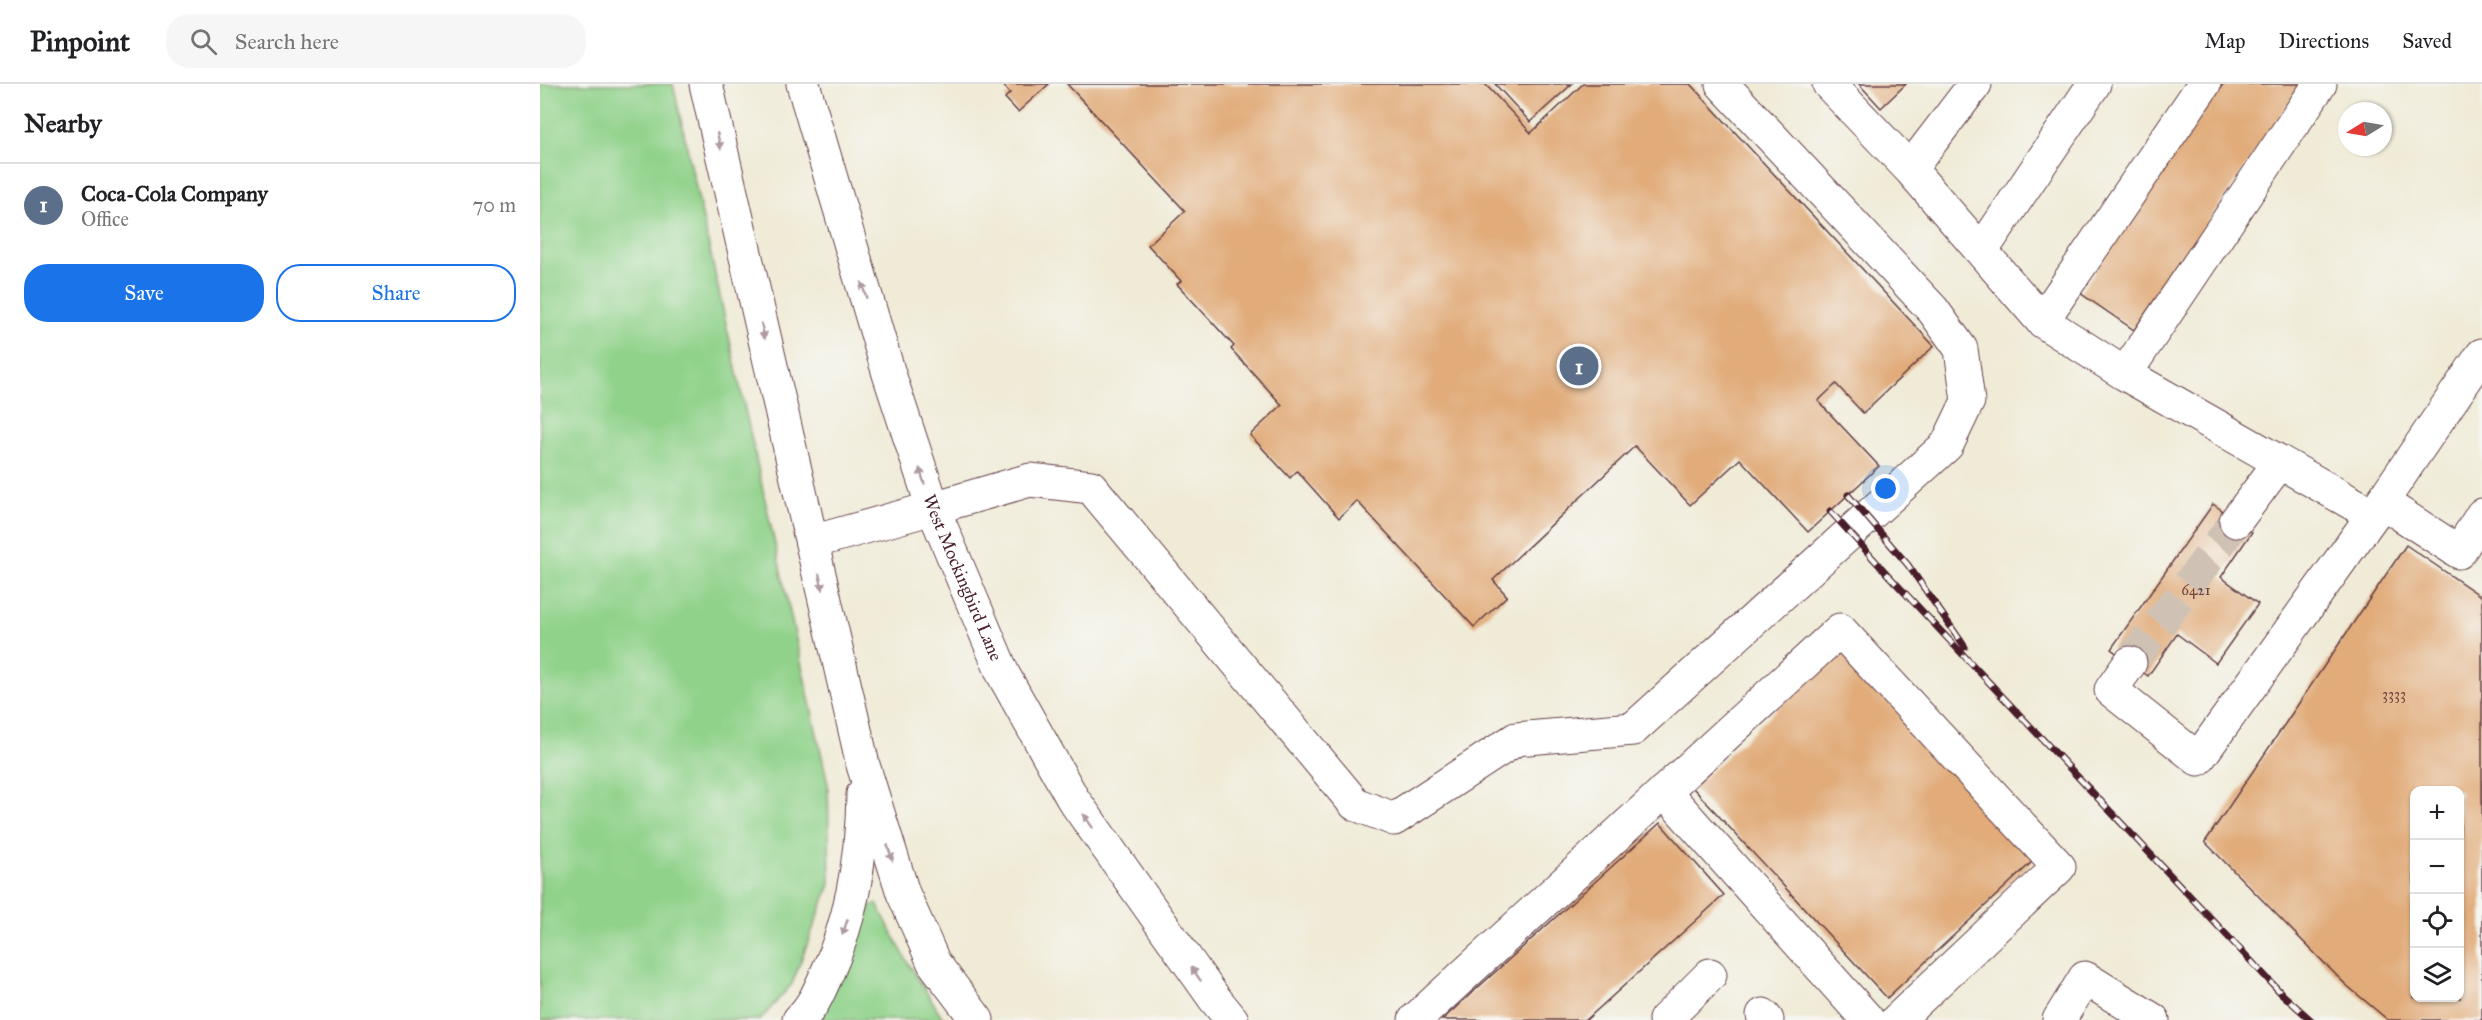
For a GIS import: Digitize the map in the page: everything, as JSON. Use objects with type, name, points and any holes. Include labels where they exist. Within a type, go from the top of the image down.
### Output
[{"type":"main road","points":[[706,84],[863,765],[903,894],[934,963],[977,1020]]},
{"type":"main road","name":"West Mockingbird Lane","points":[[803,84],[890,374],[933,508],[1003,674],[1073,799],[1214,999],[1232,1020]]},
{"type":"main road","points":[[812,542],[1030,480],[1091,487],[1354,804],[1394,819],[1516,739],[1633,729],[1947,445],[1968,401],[1962,349],[1933,310],[1722,84]]},
{"type":"main road","points":[[1829,84],[1982,250],[2042,321],[2125,374],[2280,462],[2378,508],[2470,559],[2482,514]]},
{"type":"main road","points":[[1910,170],[1975,84]]},
{"type":"main road","points":[[1982,250],[2094,84]]},
{"type":"main road","points":[[2042,321],[2204,84]]},
{"type":"main road","points":[[2125,374],[2320,84]]},
{"type":"main road","points":[[2130,663],[2111,690],[2198,759],[2378,508],[2482,355]]},
{"type":"main road","points":[[2236,521],[2280,462]]},
{"type":"main road","points":[[1415,1020],[1840,630],[2059,867],[1897,1020]]},
{"type":"main road","points":[[799,1020],[811,1009],[848,919],[862,837],[863,765]]},
{"type":"main road","points":[[1664,791],[1868,1020]]},
{"type":"main road","points":[[1665,1020],[1710,975]]},
{"type":"main road","points":[[2059,1020],[2085,978],[2153,1020]]},
{"type":"green space","points":[[540,84],[673,84],[828,784],[830,884],[792,984],[760,1020],[540,1020]]},
{"type":"green space","points":[[877,904],[907,961],[944,1020],[814,1020],[848,965],[871,905]]},
{"type":"building","points":[[1002,84],[1049,84],[1018,112],[1005,98],[1010,93]]},
{"type":"building","points":[[1067,84],[1485,84],[1531,133],[1583,84],[1690,84],[1934,346],[1863,413],[1836,384],[1818,401],[1879,466],[1808,532],[1740,459],[1690,505],[1635,446],[1493,580],[1507,596],[1474,627],[1357,501],[1339,518],[1297,471],[1290,478],[1250,435],[1282,405],[1231,349],[1234,346],[1177,284],[1181,281],[1148,245],[1185,211]]},
{"type":"building","points":[[1495,84],[1572,84],[1530,122]]},
{"type":"building","points":[[1859,84],[1906,84],[1881,108]]},
{"type":"building","points":[[2223,84],[2302,84],[2134,330],[2080,293]]},
{"type":"building","points":[[2213,504],[2252,532],[2221,577],[2258,604],[2216,663],[2177,634],[2148,676],[2111,649]]},
{"type":"building","points":[[2406,545],[2482,597],[2482,1020],[2388,1020],[2345,984],[2205,842]]},
{"type":"building","points":[[1841,649],[2035,859],[1887,998],[1693,788]]},
{"type":"building","points":[[1660,823],[1724,895],[1586,1020],[1442,1020]]},
{"type":"tunnel","points":[[2130,663],[2236,521]]},
{"type":"railway","points":[[1848,495],[1908,565],[1965,647]]},
{"type":"railway","points":[[1830,511],[2282,994],[2311,1020]]},
{"type":"place","name":"Coca-Cola Company","points":[[1579,366]]}]
